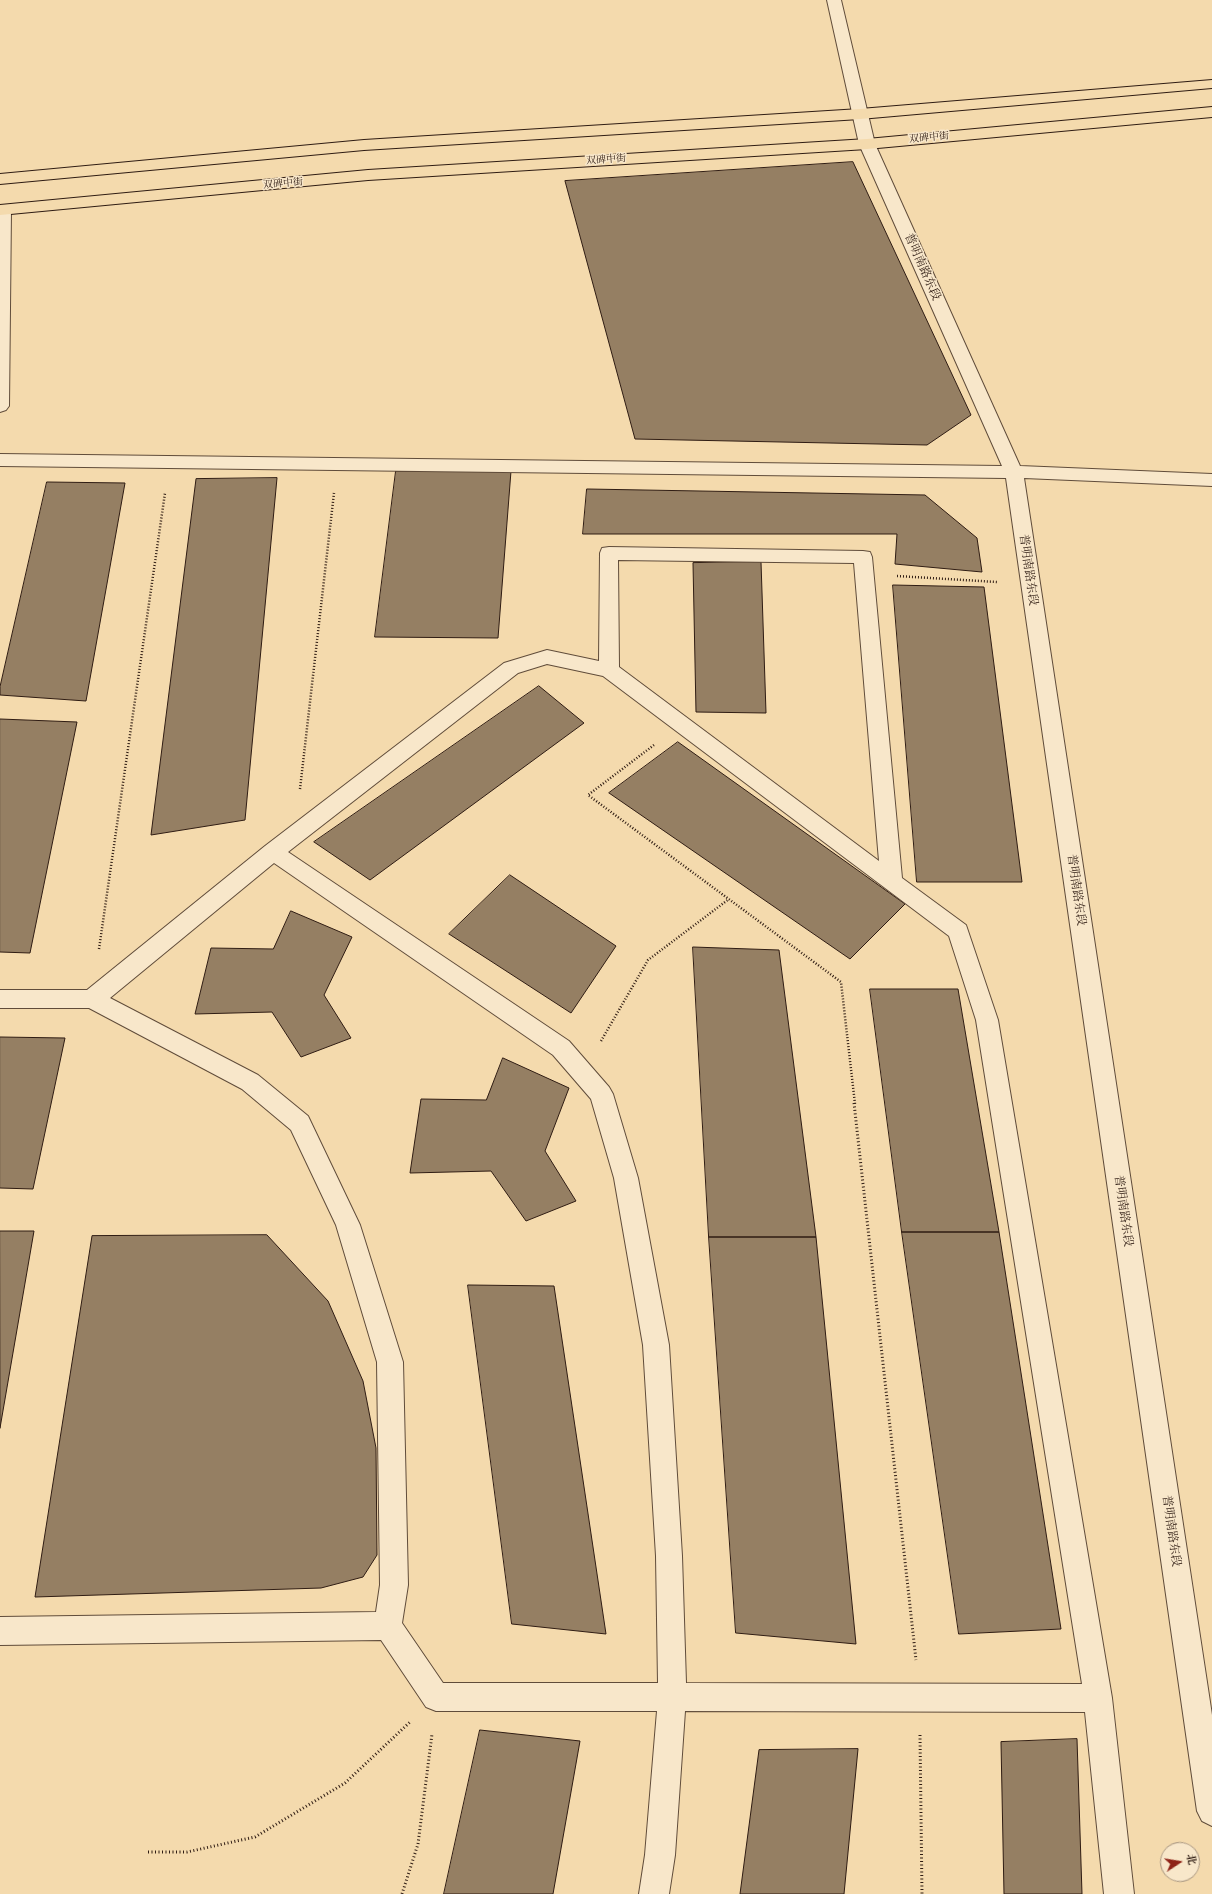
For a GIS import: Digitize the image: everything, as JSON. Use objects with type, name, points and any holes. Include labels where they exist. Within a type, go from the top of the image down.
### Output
[{"type":"main road","points":[[0,179],[364,144],[860,114],[1212,84]]},
{"type":"main road","name":"双碑中街","points":[[2,210],[368,175],[866,144],[1212,112]]},
{"type":"street","name":"普明南路东段","points":[[834,0],[866,144],[1014,472],[1212,1811]]},
{"type":"street","points":[[0,406],[2,210]]},
{"type":"street","points":[[0,460],[1014,472],[1212,480]]},
{"type":"street","points":[[609,670],[609,553],[863,557],[892,882]]},
{"type":"street","points":[[92,999],[273,852],[511,668],[547,657],[609,670],[958,931],[987,1020],[1098,1698],[1119,1894]]},
{"type":"street","points":[[273,852],[561,1048],[601,1094],[626,1178],[656,1345],[669,1556],[672,1698],[660,1855],[654,1894]]},
{"type":"street","points":[[0,999],[92,999],[250,1082],[300,1123],[348,1225],[390,1362],[394,1585],[388,1626],[436,1697],[1098,1698]]},
{"type":"street","points":[[0,1631],[388,1626]]},
{"type":"path","points":[[92,999],[169,462]]},
{"type":"path","points":[[295,835],[334,490]]},
{"type":"path","points":[[864,575],[1030,584]]},
{"type":"path","points":[[682,724],[588,795],[841,982],[920,1698],[922,1894]]},
{"type":"path","points":[[582,1073],[648,960],[729,899]]},
{"type":"path","points":[[148,1852],[187,1852],[256,1837],[345,1783],[436,1697]]},
{"type":"path","points":[[402,1894],[418,1844],[436,1697]]},
{"type":"building","points":[[853,162],[971,415],[927,445],[635,439],[565,181]]},
{"type":"building","points":[[396,471],[511,471],[498,638],[375,637]]},
{"type":"building","points":[[277,478],[245,820],[151,835],[196,479]]},
{"type":"building","points":[[47,482],[125,483],[86,701],[0,695],[0,687]]},
{"type":"building","points":[[587,489],[925,495],[977,538],[982,572],[895,564],[897,534],[583,534]]},
{"type":"building","points":[[761,562],[766,713],[696,712],[693,563]]},
{"type":"building","points":[[893,585],[984,587],[1022,882],[917,882]]},
{"type":"building","points":[[539,686],[584,723],[370,880],[314,842]]},
{"type":"building","points":[[0,719],[77,722],[30,953],[0,952]]},
{"type":"building","points":[[678,742],[905,904],[850,959],[609,793]]},
{"type":"building","points":[[510,875],[616,946],[571,1013],[449,934]]},
{"type":"building","points":[[291,911],[352,937],[324,995],[351,1038],[301,1057],[272,1012],[195,1014],[211,948],[273,949]]},
{"type":"building","points":[[693,947],[779,950],[816,1237],[709,1237]]},
{"type":"building","points":[[870,989],[958,989],[999,1232],[902,1232]]},
{"type":"building","points":[[0,1037],[65,1038],[33,1189],[0,1188]]},
{"type":"building","points":[[503,1058],[569,1088],[545,1151],[576,1201],[526,1221],[491,1171],[410,1173],[421,1099],[486,1100]]},
{"type":"building","points":[[0,1231],[34,1231],[0,1428]]},
{"type":"building","points":[[902,1232],[999,1232],[1061,1629],[959,1634]]},
{"type":"building","points":[[267,1235],[328,1301],[363,1381],[376,1448],[377,1555],[363,1577],[321,1588],[35,1597],[92,1236]]},
{"type":"building","points":[[709,1237],[816,1237],[856,1644],[736,1633]]},
{"type":"building","points":[[468,1285],[554,1286],[606,1634],[512,1624]]},
{"type":"building","points":[[480,1730],[580,1741],[553,1894],[444,1894]]},
{"type":"building","points":[[1077,1739],[1082,1894],[1004,1894],[1001,1742]]},
{"type":"building","points":[[858,1749],[844,1894],[740,1894],[759,1750]]}]
